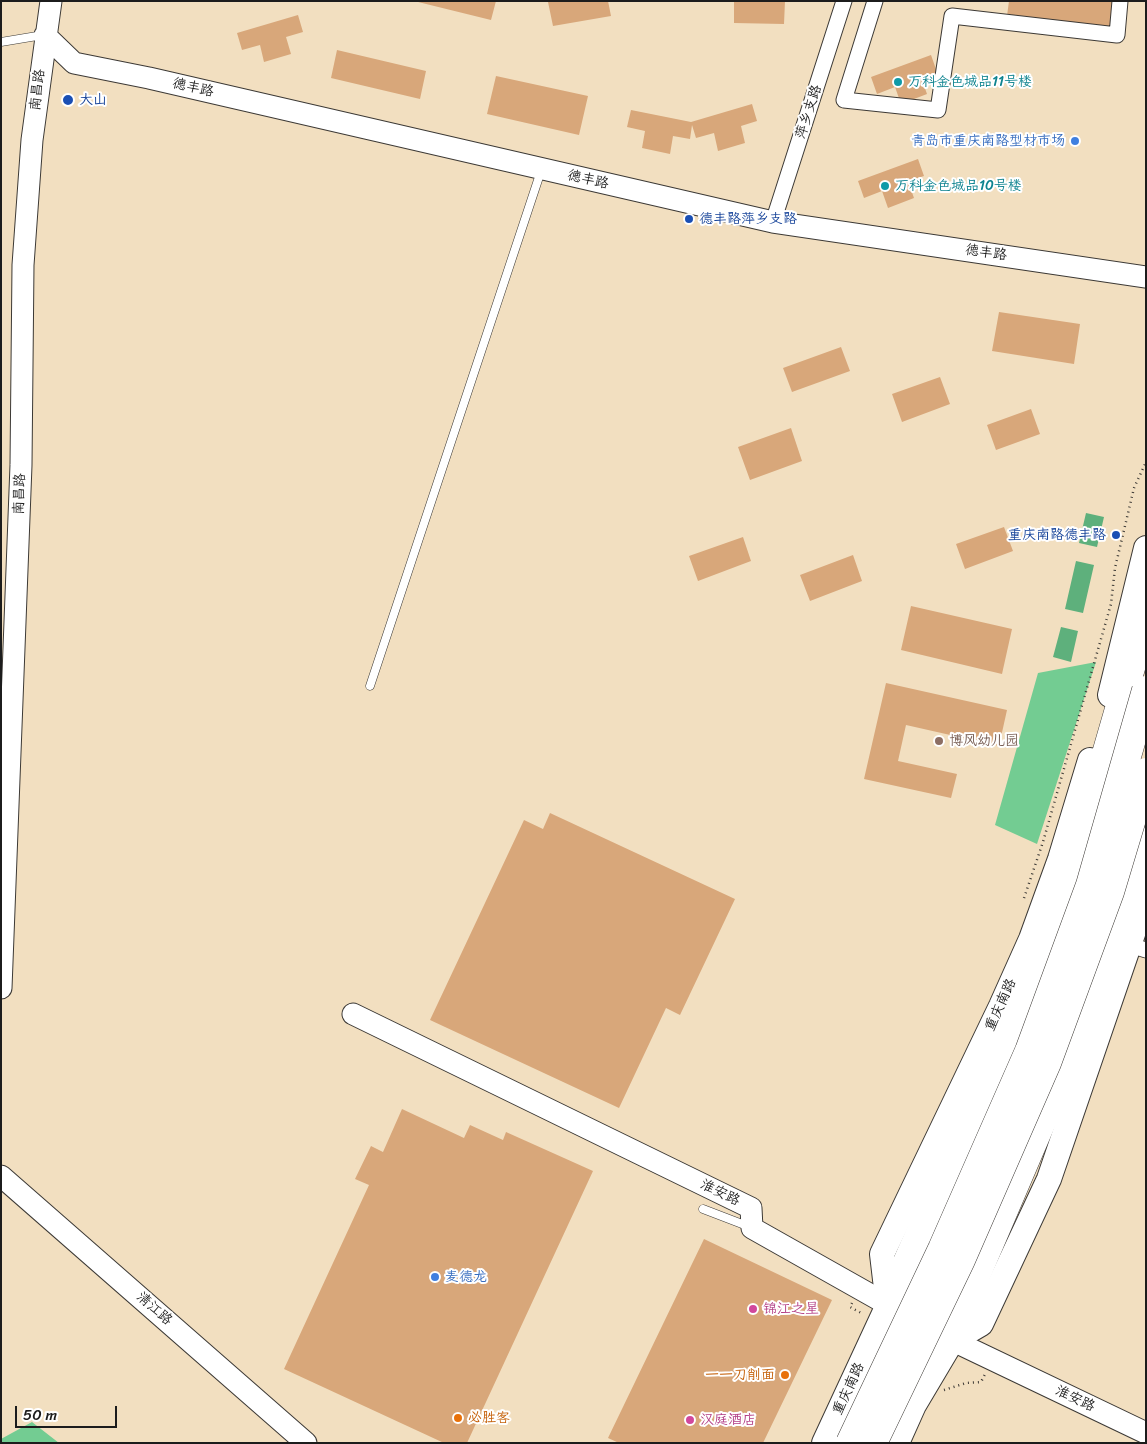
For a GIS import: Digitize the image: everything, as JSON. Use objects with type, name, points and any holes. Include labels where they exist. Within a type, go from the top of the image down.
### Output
[{"type":"highway","points":[[876,1310],[925,1222],[1021,1014],[1073,868],[1146,616]]},
{"type":"highway","points":[[850,1443],[942,1250],[1029,1051],[1090,885],[1146,690]]},
{"type":"highway","points":[[874,1443],[961,1260],[1047,1063],[1110,892],[1146,772]]},
{"type":"highway","points":[[952,1341],[972,1286],[1064,1070],[1127,902],[1146,841]]},
{"type":"main road","name":"重庆南路","points":[[824,1443],[876,1310],[882,1254],[1001,1006],[1031,939],[1060,860],[1113,682],[1146,548]]},
{"type":"main road","points":[[897,1443],[914,1405],[952,1341],[981,1324],[1050,1179],[1124,959],[1138,948],[1146,896]]},
{"type":"street","name":"南昌路","points":[[1,988],[21,466],[23,265],[32,140],[51,1]]},
{"type":"street","name":"萍乡支路","points":[[773,222],[844,1]]},
{"type":"street","points":[[875,1],[844,100],[938,110],[952,16],[1117,35],[1120,1]]},
{"type":"street","name":"德丰路","points":[[45,35],[74,63],[149,78],[773,222],[1146,277]]},
{"type":"street","points":[[1,457],[21,466]]},
{"type":"street","name":"淮安路","points":[[353,1014],[751,1208],[752,1228],[858,1288],[876,1310],[952,1341],[1146,1432]]},
{"type":"street","name":"清江路","points":[[1,1176],[306,1443]]},
{"type":"lane","points":[[1,42],[45,35]]},
{"type":"lane","points":[[370,686],[542,169]]},
{"type":"lane","points":[[703,1209],[752,1228]]},
{"type":"path","points":[[1023,903],[1043,842],[1111,604],[1115,568],[1134,488],[1146,462]]},
{"type":"path","points":[[858,1288],[850,1308],[876,1310]]},
{"type":"green space","points":[[1086,513],[1104,517],[1097,547],[1079,543]]},
{"type":"green space","points":[[1076,561],[1094,565],[1083,613],[1065,609]]},
{"type":"green space","points":[[1061,627],[1078,631],[1071,662],[1053,657]]},
{"type":"green space","points":[[1096,662],[1037,844],[995,825],[1038,673]]},
{"type":"green space","points":[[32,1422],[59,1443],[1,1443],[1,1439]]},
{"type":"building","points":[[414,1],[496,1],[491,20]]},
{"type":"building","points":[[608,1],[611,16],[553,26],[548,2]]},
{"type":"building","points":[[734,1],[785,1],[784,24],[734,23]]},
{"type":"building","points":[[1009,1],[1117,1],[1113,28],[1007,16]]},
{"type":"building","points":[[298,15],[303,32],[286,37],[291,54],[264,62],[260,45],[242,50],[237,33]]},
{"type":"building","points":[[337,50],[426,71],[420,99],[331,78]]},
{"type":"building","name":"万科金色城品11号楼","points":[[931,55],[937,72],[921,77],[927,94],[901,104],[895,87],[877,94],[871,77]]},
{"type":"building","points":[[496,76],[588,96],[579,135],[487,114]]},
{"type":"building","points":[[752,104],[757,121],[741,126],[745,143],[718,151],[714,133],[696,138],[692,125],[690,139],[673,136],[670,154],[642,148],[645,131],[627,127],[631,110],[691,122]]},
{"type":"building","name":"万科金色城品10号楼","points":[[918,159],[924,176],[908,181],[914,198],[888,208],[882,191],[864,198],[858,181]]},
{"type":"building","points":[[999,312],[1080,324],[1074,364],[992,351]]},
{"type":"building","points":[[841,347],[850,371],[792,392],[783,368]]},
{"type":"building","points":[[940,377],[950,404],[902,422],[892,394]]},
{"type":"building","points":[[1031,409],[1040,434],[996,450],[987,425]]},
{"type":"building","points":[[791,428],[802,461],[750,480],[738,447]]},
{"type":"building","points":[[1004,527],[1013,551],[965,569],[956,544]]},
{"type":"building","points":[[743,537],[751,561],[698,581],[689,556]]},
{"type":"building","points":[[853,555],[862,581],[810,601],[800,575]]},
{"type":"building","points":[[911,606],[1012,629],[1002,674],[901,650]]},
{"type":"building","points":[[886,683],[1007,710],[999,746],[906,725],[898,761],[957,774],[951,798],[864,779]]},
{"type":"building","points":[[550,813],[735,899],[680,1015],[666,1008],[619,1108],[430,1020],[524,820],[543,829]]},
{"type":"building","name":"麦德龙","points":[[402,1109],[464,1138],[470,1125],[503,1140],[506,1132],[593,1171],[467,1443],[444,1443],[284,1369],[369,1185],[355,1179],[371,1146],[383,1152]]},
{"type":"building","points":[[704,1239],[832,1300],[763,1443],[619,1443],[608,1438]]},
{"type":"place","name":"万科金色城品11号楼","points":[[898,82]]},
{"type":"place","name":"大山","points":[[68,100]]},
{"type":"place","name":"青岛市重庆南路型材市场","points":[[1075,141]]},
{"type":"place","name":"万科金色城品10号楼","points":[[885,186]]},
{"type":"place","name":"德丰路萍乡支路","points":[[689,219]]},
{"type":"place","name":"重庆南路德丰路","points":[[1116,535]]},
{"type":"place","name":"博风幼儿园","points":[[939,741]]},
{"type":"place","name":"麦德龙","points":[[435,1277]]},
{"type":"place","name":"锦江之星","points":[[753,1309]]},
{"type":"place","name":"一一刀削面","points":[[785,1375]]},
{"type":"place","name":"必胜客","points":[[458,1418]]},
{"type":"place","name":"汉庭酒店","points":[[690,1420]]}]
